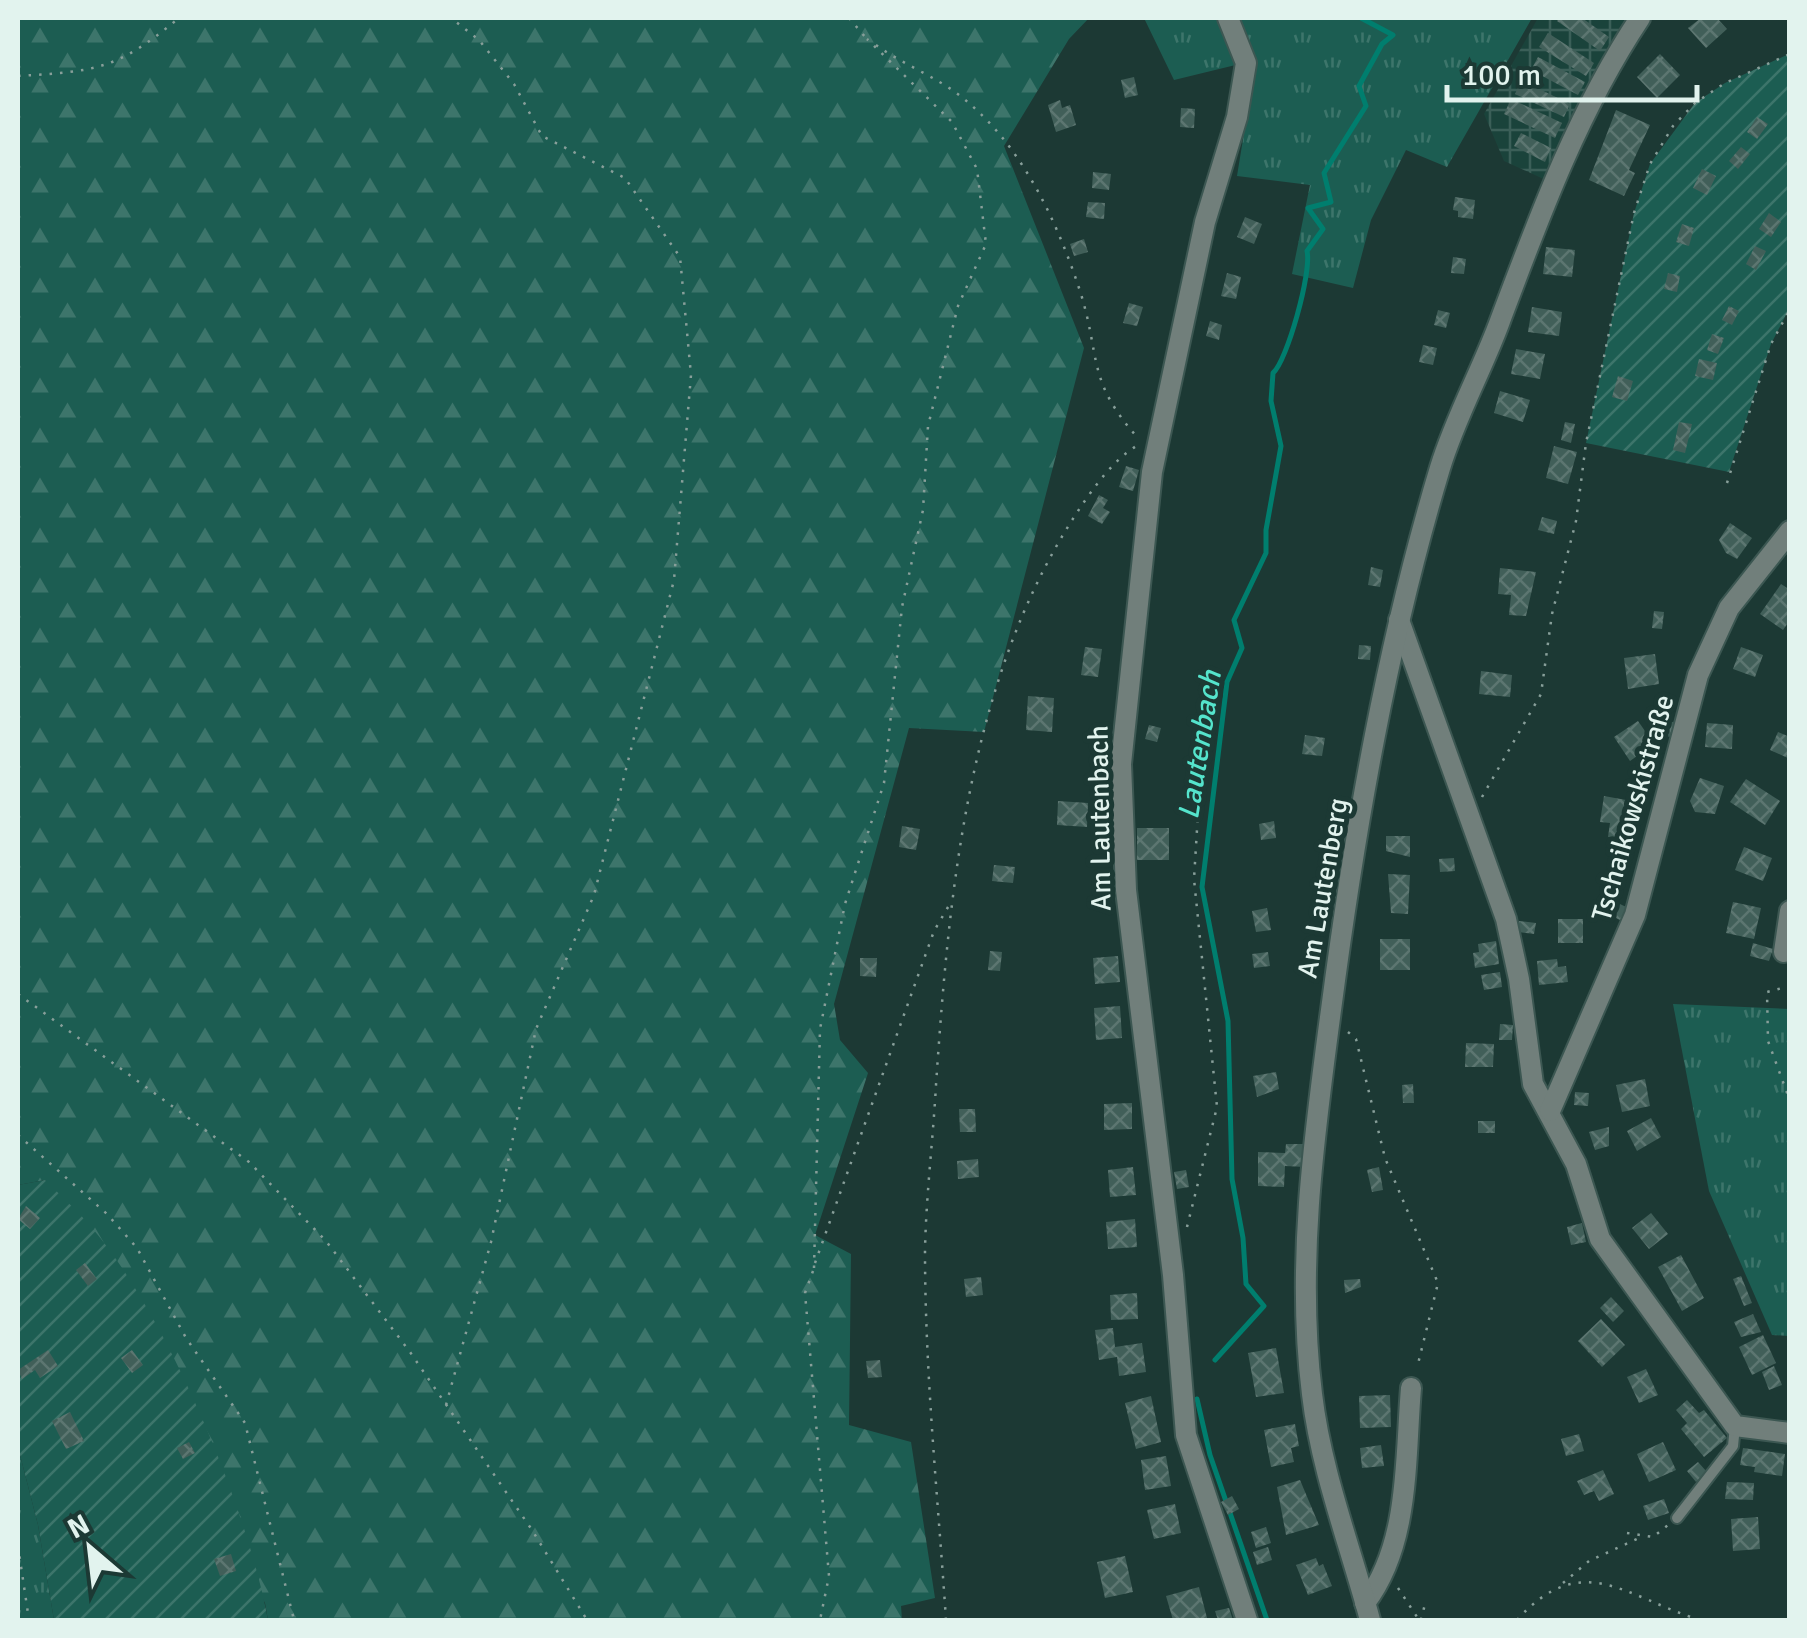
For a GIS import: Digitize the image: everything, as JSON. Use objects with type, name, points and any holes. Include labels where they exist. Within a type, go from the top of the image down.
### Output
[{"type":"street","name":"Am Lautenbach","points":[[1228,18],[1246,63],[1238,116],[1205,222],[1152,472],[1121,764],[1126,890],[1173,1275],[1186,1435],[1247,1620]]},
{"type":"street","name":"Am Lautenberg","points":[[1368,1612],[1338,1514],[1312,1394],[1305,1258],[1330,1014],[1398,618],[1442,463],[1545,202],[1610,62],[1640,18]]},
{"type":"street","name":"Tschaikowskistraße","points":[[1550,1111],[1635,916],[1698,675],[1729,608],[1790,532]]},
{"type":"street","points":[[1398,618],[1506,919],[1519,979],[1533,1084],[1576,1164],[1600,1240],[1735,1426],[1790,1433]]},
{"type":"street","points":[[1784,952],[1790,911]]},
{"type":"street","name":"Am Lautenberg","points":[[1368,1612],[1400,1520],[1411,1388]]},
{"type":"lane","points":[[1678,1518],[1732,1446],[1735,1426]]},
{"type":"path","points":[[18,76],[93,71],[132,56],[178,18]]},
{"type":"path","points":[[446,1405],[491,1242],[536,1030],[594,895],[674,580],[691,375],[680,257],[625,178],[542,136],[514,84],[479,40],[451,18]]},
{"type":"path","points":[[814,1268],[820,1029],[845,904],[884,783],[902,607],[923,510],[928,426],[958,306],[986,244],[976,169],[952,122],[848,18]]},
{"type":"path","points":[[867,39],[918,74],[954,91],[1013,150],[1040,196],[1080,293],[1106,399],[1142,443],[1112,466],[1082,506],[1044,570],[1022,620],[998,685],[952,900],[926,1250],[946,1620]]},
{"type":"path","points":[[1469,815],[1500,772],[1541,694],[1552,614],[1576,521],[1589,426],[1634,212],[1650,164],[1673,126],[1695,103],[1726,83],[1790,54]]},
{"type":"path","points":[[1727,483],[1771,344],[1790,309]]},
{"type":"path","points":[[1182,1242],[1218,1107],[1194,879],[1200,780],[1215,696]]},
{"type":"path","points":[[820,1620],[829,1576],[805,1293],[934,930],[952,900]]},
{"type":"path","points":[[1790,986],[1768,992],[1768,1040],[1790,1101]]},
{"type":"path","points":[[18,994],[249,1162],[326,1242],[532,1530],[586,1620]]},
{"type":"path","points":[[1330,1014],[1356,1040],[1385,1158],[1405,1198],[1421,1251],[1435,1269],[1438,1282],[1411,1388]]},
{"type":"path","points":[[18,1135],[106,1214],[137,1248],[186,1338],[245,1423],[294,1620]]},
{"type":"path","points":[[1627,1533],[1653,1538],[1678,1518]]},
{"type":"path","points":[[1517,1620],[1589,1562],[1638,1538]]},
{"type":"path","points":[[18,1546],[29,1620]]},
{"type":"path","points":[[1387,1563],[1420,1620]]},
{"type":"path","points":[[1562,1584],[1594,1579],[1700,1620]]},
{"type":"path","points":[[1420,1620],[1426,1600]]},
{"type":"shaded area","points":[[1538,18],[1633,18],[1548,181],[1504,161],[1484,114]]},
{"type":"green space","points":[[18,18],[1089,18],[1069,39],[1004,146],[1084,348],[984,732],[909,728],[834,1004],[840,1040],[868,1073],[815,1235],[851,1254],[849,1425],[911,1442],[935,1598],[901,1606],[902,1620],[268,1620],[265,1603],[45,1180],[18,1185]]},
{"type":"green space","points":[[1144,18],[1532,18],[1447,167],[1406,150],[1371,220],[1353,288],[1292,274],[1310,185],[1237,176],[1256,60],[1174,80]]},
{"type":"green space","points":[[1789,54],[1789,309],[1771,344],[1729,472],[1586,443],[1634,213],[1650,164],[1695,103],[1725,83]]},
{"type":"green space","points":[[1673,1004],[1789,1009],[1789,1336],[1772,1335],[1709,1191]]},
{"type":"green space","points":[[45,1180],[88,1223],[121,1267],[176,1362],[201,1415],[242,1523],[268,1620],[54,1620],[38,1525],[18,1447],[18,1185]]},
{"type":"green space","points":[[18,1447],[38,1525],[54,1620],[18,1620]]},
{"type":"building","points":[[1582,18],[1609,37],[1600,51],[1557,21]]},
{"type":"building","points":[[1701,18],[1717,18],[1727,29],[1706,48],[1688,28]]},
{"type":"building","points":[[1548,33],[1594,63],[1586,76],[1539,47]]},
{"type":"building","points":[[1660,54],[1680,75],[1657,98],[1637,77]]},
{"type":"building","points":[[1538,57],[1585,82],[1578,95],[1531,70]]},
{"type":"building","points":[[1134,77],[1138,95],[1125,98],[1121,80]]},
{"type":"building","points":[[1521,80],[1570,104],[1564,117],[1515,94]]},
{"type":"building","points":[[1511,99],[1562,123],[1555,138],[1504,114]]},
{"type":"building","points":[[1060,100],[1062,108],[1070,105],[1076,125],[1056,132],[1048,105]]},
{"type":"building","points":[[1181,108],[1195,109],[1194,128],[1180,127]]},
{"type":"building","points":[[1616,110],[1650,125],[1629,170],[1635,173],[1624,196],[1589,180]]},
{"type":"building","points":[[1757,117],[1768,124],[1757,139],[1747,132]]},
{"type":"building","points":[[1521,133],[1551,148],[1545,162],[1514,146]]},
{"type":"building","points":[[1741,147],[1750,154],[1738,169],[1729,161]]},
{"type":"building","points":[[1702,169],[1716,176],[1707,195],[1693,188]]},
{"type":"building","points":[[1093,172],[1111,174],[1109,190],[1092,188]]},
{"type":"building","points":[[1455,197],[1475,200],[1473,219],[1458,217],[1458,211],[1453,210]]},
{"type":"building","points":[[1088,202],[1105,203],[1104,219],[1086,217]]},
{"type":"building","points":[[1769,213],[1781,222],[1771,237],[1759,229]]},
{"type":"building","points":[[1245,217],[1262,224],[1254,244],[1237,237]]},
{"type":"building","points":[[1682,224],[1694,228],[1689,246],[1676,242]]},
{"type":"building","points":[[1084,239],[1088,252],[1074,256],[1070,244]]},
{"type":"building","points":[[1755,246],[1766,251],[1756,270],[1746,264]]},
{"type":"building","points":[[1546,247],[1575,250],[1572,277],[1543,274]]},
{"type":"building","points":[[1453,257],[1466,259],[1464,274],[1451,273]]},
{"type":"building","points":[[1227,273],[1241,277],[1236,299],[1221,296]]},
{"type":"building","points":[[1668,273],[1680,276],[1677,292],[1664,289]]},
{"type":"building","points":[[1129,303],[1143,307],[1137,326],[1123,323]]},
{"type":"building","points":[[1729,306],[1739,311],[1732,325],[1722,320]]},
{"type":"building","points":[[1532,307],[1562,312],[1559,336],[1528,332]]},
{"type":"building","points":[[1438,310],[1450,313],[1446,328],[1434,325]]},
{"type":"building","points":[[1210,321],[1222,325],[1219,340],[1206,336]]},
{"type":"building","points":[[1712,334],[1724,338],[1718,354],[1707,350]]},
{"type":"building","points":[[1423,345],[1437,348],[1433,365],[1419,362]]},
{"type":"building","points":[[1516,349],[1545,354],[1540,379],[1511,374]]},
{"type":"building","points":[[1699,359],[1717,363],[1713,380],[1695,376]]},
{"type":"building","points":[[1618,376],[1633,381],[1627,401],[1612,397]]},
{"type":"building","points":[[1500,391],[1530,400],[1523,422],[1494,413]]},
{"type":"building","points":[[1565,422],[1575,424],[1571,443],[1561,440]]},
{"type":"building","points":[[1679,422],[1692,424],[1685,453],[1673,450]]},
{"type":"building","points":[[1554,446],[1577,452],[1568,484],[1546,478]]},
{"type":"building","points":[[1126,466],[1139,470],[1133,491],[1119,487]]},
{"type":"building","points":[[1099,495],[1108,500],[1103,508],[1110,512],[1102,524],[1088,516]]},
{"type":"building","points":[[1542,517],[1557,521],[1554,534],[1538,530]]},
{"type":"building","points":[[1730,523],[1752,538],[1737,559],[1726,553],[1719,540]]},
{"type":"building","points":[[1371,567],[1383,570],[1380,587],[1368,585]]},
{"type":"building","points":[[1500,568],[1536,572],[1526,616],[1509,615],[1511,595],[1498,594]]},
{"type":"building","points":[[1781,584],[1790,590],[1790,620],[1783,630],[1760,614]]},
{"type":"building","points":[[1654,611],[1664,612],[1662,629],[1652,628]]},
{"type":"building","points":[[1359,645],[1371,646],[1370,660],[1358,659]]},
{"type":"building","points":[[1085,647],[1102,649],[1098,677],[1081,675]]},
{"type":"building","points":[[1741,647],[1763,655],[1755,677],[1733,669]]},
{"type":"building","points":[[1655,654],[1659,684],[1628,689],[1624,658]]},
{"type":"building","points":[[1481,671],[1512,675],[1510,697],[1479,694]]},
{"type":"building","points":[[1028,696],[1054,698],[1052,732],[1026,730]]},
{"type":"building","points":[[1638,721],[1654,744],[1630,761],[1614,737]]},
{"type":"building","points":[[1661,721],[1674,722],[1673,737],[1659,736]]},
{"type":"building","points":[[1707,723],[1733,725],[1732,749],[1705,747]]},
{"type":"building","points":[[1149,725],[1161,728],[1157,742],[1145,739]]},
{"type":"building","points":[[1778,732],[1790,737],[1790,759],[1770,750]]},
{"type":"building","points":[[1305,735],[1325,738],[1322,756],[1302,754]]},
{"type":"building","points":[[1700,778],[1724,786],[1715,814],[1695,812],[1690,801]]},
{"type":"building","points":[[1746,779],[1780,801],[1765,825],[1730,802]]},
{"type":"building","points":[[1604,796],[1637,802],[1631,840],[1608,837],[1610,823],[1600,822]]},
{"type":"building","points":[[1058,801],[1088,803],[1087,827],[1057,825]]},
{"type":"building","points":[[1274,821],[1276,838],[1261,840],[1259,824]]},
{"type":"building","points":[[902,826],[920,829],[916,850],[899,847]]},
{"type":"building","points":[[1137,828],[1169,828],[1169,860],[1137,860]]},
{"type":"building","points":[[1386,836],[1410,836],[1410,857],[1386,851]]},
{"type":"building","points":[[1744,847],[1772,858],[1763,881],[1735,870]]},
{"type":"building","points":[[1454,858],[1455,871],[1440,872],[1439,859]]},
{"type":"building","points":[[994,865],[1015,867],[1013,883],[992,881]]},
{"type":"building","points":[[1388,874],[1410,875],[1408,914],[1391,913]]},
{"type":"building","points":[[1612,900],[1628,908],[1622,921],[1606,913]]},
{"type":"building","points":[[1733,902],[1761,908],[1754,939],[1726,933]]},
{"type":"building","points":[[1267,908],[1271,930],[1256,932],[1252,911]]},
{"type":"building","points":[[1558,919],[1583,919],[1583,943],[1558,943]]},
{"type":"building","points":[[1519,921],[1536,923],[1534,934],[1518,932]]},
{"type":"building","points":[[1380,939],[1410,939],[1410,970],[1380,970]]},
{"type":"building","points":[[1496,941],[1499,964],[1475,968],[1473,953],[1479,952],[1478,944]]},
{"type":"building","points":[[1753,943],[1773,949],[1769,961],[1750,956]]},
{"type":"building","points":[[990,951],[1002,952],[1000,971],[988,970]]},
{"type":"building","points":[[1268,952],[1270,966],[1254,968],[1252,954]]},
{"type":"building","points":[[1118,956],[1120,982],[1095,984],[1093,958]]},
{"type":"building","points":[[860,958],[877,958],[876,977],[860,976]]},
{"type":"building","points":[[1557,959],[1558,967],[1566,966],[1568,982],[1539,985],[1537,961]]},
{"type":"building","points":[[1500,972],[1502,987],[1484,990],[1481,975]]},
{"type":"building","points":[[1120,1006],[1122,1038],[1096,1040],[1094,1008]]},
{"type":"building","points":[[1500,1024],[1513,1025],[1512,1040],[1499,1040]]},
{"type":"building","points":[[1466,1043],[1494,1044],[1493,1067],[1465,1067]]},
{"type":"building","points":[[1276,1072],[1279,1089],[1257,1097],[1253,1076]]},
{"type":"building","points":[[1645,1079],[1650,1106],[1622,1112],[1616,1085]]},
{"type":"building","points":[[1413,1084],[1414,1103],[1403,1103],[1402,1085]]},
{"type":"building","points":[[1575,1092],[1589,1093],[1588,1106],[1574,1105]]},
{"type":"building","points":[[1132,1103],[1132,1129],[1104,1130],[1104,1104]]},
{"type":"building","points":[[959,1109],[975,1109],[976,1132],[960,1132]]},
{"type":"building","points":[[1651,1118],[1661,1137],[1637,1151],[1627,1131]]},
{"type":"building","points":[[1478,1121],[1495,1121],[1495,1133],[1478,1133]]},
{"type":"building","points":[[1609,1127],[1609,1146],[1595,1150],[1589,1132]]},
{"type":"building","points":[[1286,1144],[1306,1144],[1305,1167],[1285,1166],[1284,1187],[1258,1186],[1258,1152],[1285,1153]]},
{"type":"building","points":[[978,1159],[979,1177],[958,1179],[957,1161]]},
{"type":"building","points":[[1133,1167],[1136,1195],[1110,1197],[1108,1170]]},
{"type":"building","points":[[1379,1167],[1383,1190],[1372,1192],[1367,1170]]},
{"type":"building","points":[[1186,1170],[1189,1187],[1177,1189],[1174,1172]]},
{"type":"building","points":[[26,1206],[40,1218],[30,1229],[18,1219]]},
{"type":"building","points":[[1651,1213],[1668,1234],[1649,1249],[1632,1228]]},
{"type":"building","points":[[1135,1219],[1137,1247],[1108,1249],[1106,1222]]},
{"type":"building","points":[[1582,1223],[1586,1242],[1571,1245],[1567,1227]]},
{"type":"building","points":[[1681,1255],[1704,1298],[1682,1311],[1658,1267]]},
{"type":"building","points":[[85,1263],[97,1279],[88,1286],[76,1270]]},
{"type":"building","points":[[1741,1276],[1752,1303],[1744,1306],[1733,1279]]},
{"type":"building","points":[[981,1277],[983,1295],[966,1297],[964,1279]]},
{"type":"building","points":[[1360,1279],[1361,1287],[1345,1293],[1344,1280]]},
{"type":"building","points":[[1137,1293],[1138,1319],[1111,1320],[1110,1295]]},
{"type":"building","points":[[1611,1297],[1624,1311],[1613,1322],[1600,1308]]},
{"type":"building","points":[[1753,1314],[1761,1332],[1741,1337],[1734,1322]]},
{"type":"building","points":[[1601,1319],[1625,1345],[1602,1367],[1578,1341]]},
{"type":"building","points":[[1113,1328],[1115,1347],[1142,1343],[1146,1372],[1119,1376],[1117,1357],[1099,1360],[1095,1330]]},
{"type":"building","points":[[1763,1335],[1776,1363],[1752,1375],[1739,1347]]},
{"type":"building","points":[[1276,1348],[1284,1393],[1256,1397],[1248,1353]]},
{"type":"building","points":[[48,1350],[58,1366],[40,1378],[35,1370],[22,1379],[18,1370]]},
{"type":"building","points":[[132,1350],[143,1365],[132,1373],[121,1358]]},
{"type":"building","points":[[880,1360],[882,1377],[868,1378],[866,1361]]},
{"type":"building","points":[[1774,1366],[1782,1385],[1769,1390],[1762,1372]]},
{"type":"building","points":[[1646,1369],[1658,1395],[1639,1403],[1627,1377]]},
{"type":"building","points":[[1390,1395],[1391,1427],[1360,1428],[1359,1396]]},
{"type":"building","points":[[1151,1396],[1161,1442],[1136,1449],[1125,1403]]},
{"type":"building","points":[[1687,1400],[1699,1413],[1704,1410],[1727,1438],[1704,1457],[1681,1429],[1687,1423],[1676,1410]]},
{"type":"building","points":[[70,1412],[84,1441],[66,1449],[52,1421]]},
{"type":"building","points":[[1295,1424],[1299,1446],[1291,1448],[1294,1462],[1271,1467],[1264,1430]]},
{"type":"building","points":[[1579,1434],[1584,1451],[1566,1456],[1561,1439]]},
{"type":"building","points":[[189,1442],[195,1453],[183,1459],[177,1448]]},
{"type":"building","points":[[1663,1442],[1676,1470],[1649,1482],[1637,1454]]},
{"type":"building","points":[[1381,1445],[1384,1466],[1362,1468],[1360,1448]]},
{"type":"building","points":[[1743,1448],[1785,1454],[1782,1476],[1754,1472],[1755,1467],[1740,1465]]},
{"type":"building","points":[[1166,1456],[1171,1486],[1145,1490],[1141,1460]]},
{"type":"building","points":[[1698,1462],[1707,1472],[1696,1482],[1687,1471]]},
{"type":"building","points":[[1603,1470],[1614,1494],[1599,1501],[1594,1491],[1584,1495],[1577,1481]]},
{"type":"building","points":[[1300,1480],[1319,1525],[1286,1535],[1277,1487]]},
{"type":"building","points":[[1727,1482],[1754,1483],[1753,1500],[1725,1499]]},
{"type":"building","points":[[1232,1496],[1239,1509],[1228,1515],[1221,1502]]},
{"type":"building","points":[[1664,1499],[1669,1513],[1648,1520],[1643,1506]]},
{"type":"building","points":[[1175,1504],[1181,1533],[1154,1539],[1147,1510]]},
{"type":"building","points":[[1758,1517],[1760,1549],[1733,1551],[1731,1519]]},
{"type":"building","points":[[1266,1527],[1271,1543],[1256,1548],[1251,1532]]},
{"type":"building","points":[[1268,1547],[1272,1560],[1257,1565],[1253,1552]]},
{"type":"building","points":[[231,1554],[236,1571],[220,1576],[214,1559]]},
{"type":"building","points":[[1125,1556],[1133,1592],[1105,1598],[1097,1562]]},
{"type":"building","points":[[1316,1558],[1319,1566],[1323,1564],[1332,1586],[1308,1595],[1296,1565]]},
{"type":"building","points":[[1199,1587],[1207,1618],[1173,1620],[1166,1596]]},
{"type":"building","points":[[1229,1608],[1233,1620],[1218,1620],[1215,1611]]},
{"type":"waterway","name":"Lautenbach","points":[[1215,1360],[1264,1306],[1246,1284],[1243,1238],[1232,1179],[1228,1021],[1202,887],[1227,682],[1242,648],[1234,620],[1266,553],[1266,530],[1281,446],[1271,401],[1273,373],[1285,352],[1297,315],[1306,277],[1307,251],[1323,229],[1308,208],[1331,202],[1324,173],[1366,106],[1359,86],[1382,44],[1393,35],[1361,18]]},
{"type":"waterway","name":"Lautenbach","points":[[1197,1399],[1210,1455],[1267,1620]]}]
